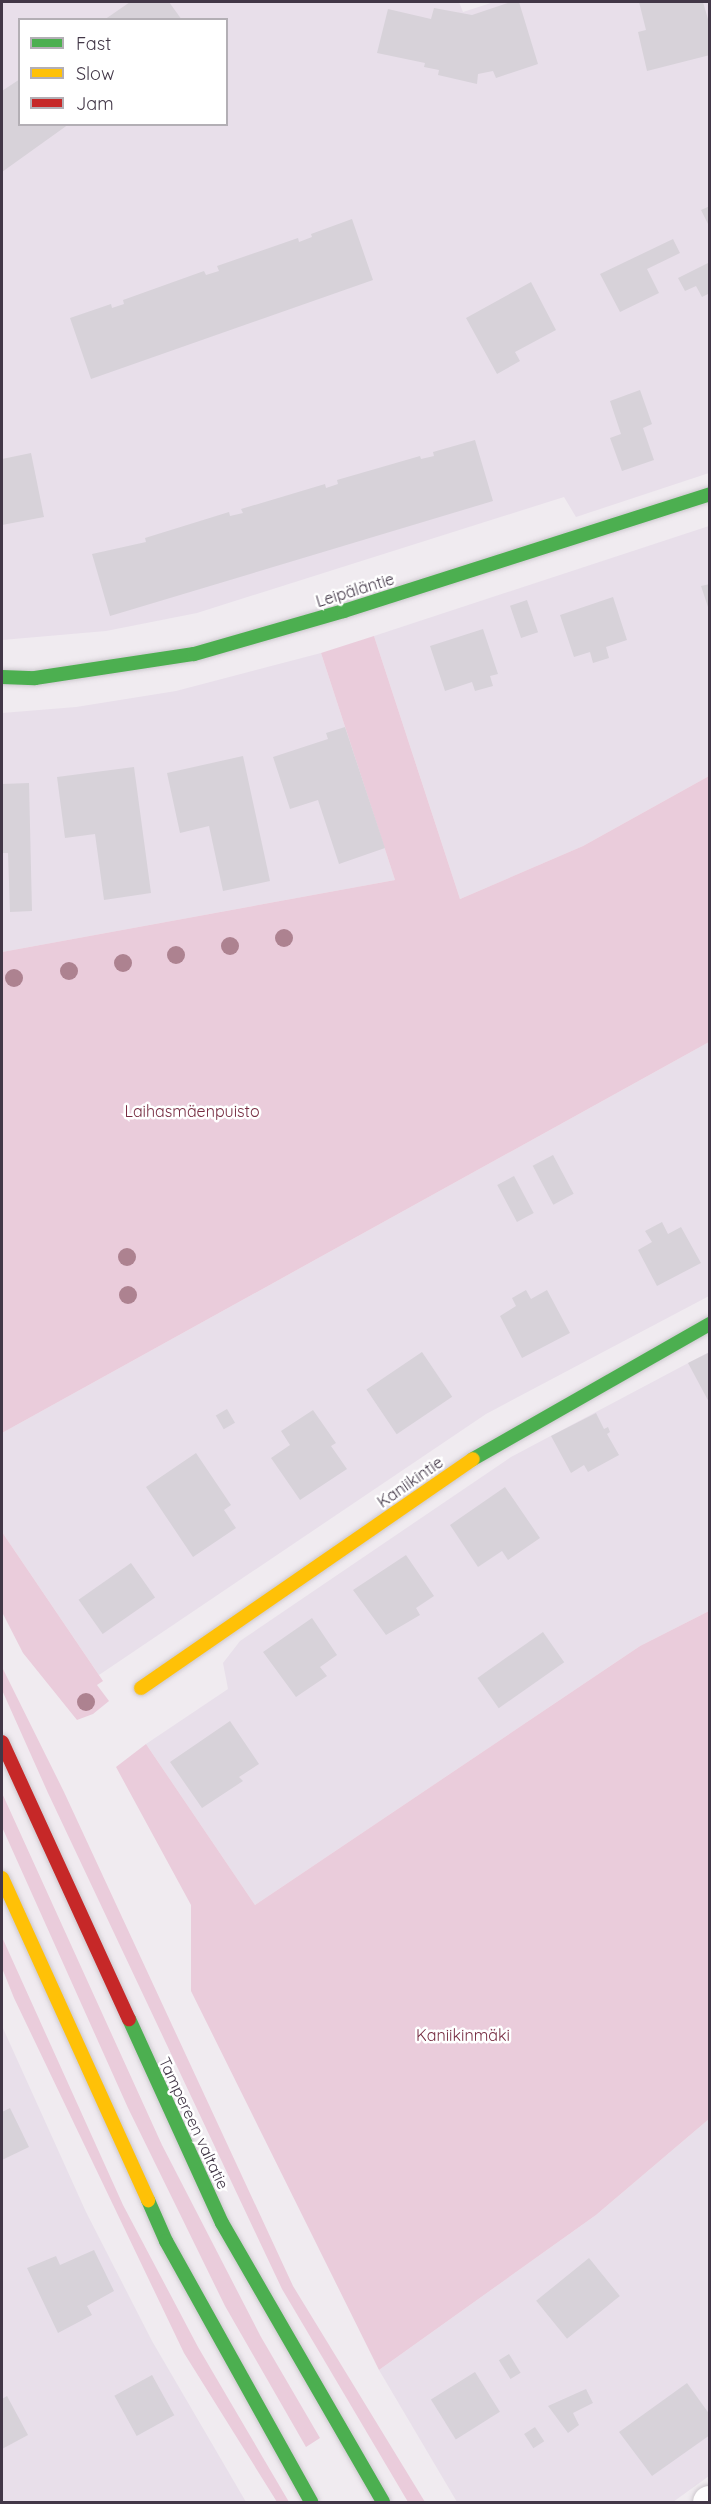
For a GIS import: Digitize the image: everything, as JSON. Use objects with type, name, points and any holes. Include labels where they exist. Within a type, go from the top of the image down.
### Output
[{"type":"main road","name":"Leipäläntie","points":[[2,677],[35,678],[194,654],[336,614],[710,494]]},
{"type":"main road","name":"Kaniikintie","points":[[141,1688],[496,1442],[710,1324]]},
{"type":"main road","name":"Tampereen valtatie","points":[[2,1742],[222,2223],[383,2502]]},
{"type":"main road","points":[[2,1878],[166,2241],[311,2502]]},
{"type":"shaded area","points":[[2,2],[459,2],[463,12],[494,2],[709,2],[709,473],[576,517],[564,497],[197,613],[106,631],[2,640]]},
{"type":"shaded area","points":[[709,526],[709,776],[583,846],[460,899],[374,636]]},
{"type":"shaded area","points":[[321,653],[395,880],[2,952],[2,713],[76,707],[176,691]]},
{"type":"shaded area","points":[[709,1042],[709,1296],[486,1414],[99,1675],[2,1532],[2,1433]]},
{"type":"shaded area","points":[[709,1352],[709,1611],[640,1646],[255,1905],[146,1744],[228,1689],[223,1663],[240,1641],[511,1457]]},
{"type":"shaded area","points":[[2,2026],[86,2212],[152,2341],[246,2502],[2,2501]]},
{"type":"shaded area","points":[[709,2119],[709,2476],[673,2502],[457,2502],[379,2370],[596,2215]]},
{"type":"green space","name":"Laihasmäenpuisto","points":[[374,636],[460,899],[583,846],[709,776],[709,1042],[2,1433],[2,952],[395,880],[321,653]]},
{"type":"green space","points":[[2,1532],[103,1681],[97,1685],[109,1701],[93,1714],[77,1720],[23,1653],[2,1612]]},
{"type":"green space","name":"Kaniikinmäki","points":[[709,1611],[709,2119],[596,2215],[379,2370],[191,1991],[191,1905],[116,1767],[146,1744],[255,1905],[640,1646]]},
{"type":"green space","points":[[2,1667],[64,1792],[293,2286],[425,2502],[408,2502],[282,2289],[48,1793],[2,1690]]},
{"type":"green space","points":[[2,1793],[162,2145],[261,2337],[320,2438],[306,2447],[225,2306],[128,2108],[2,1827]]},
{"type":"green space","points":[[2,1937],[123,2205],[198,2347],[289,2502],[277,2502],[184,2353],[14,1998],[2,1968]]},
{"type":"building","points":[[130,2],[169,2],[181,18],[107,18]]},
{"type":"building","points":[[511,2],[519,2],[538,64],[496,78],[493,71],[478,74],[477,84],[438,75],[439,70],[424,67],[425,63],[377,53],[388,9],[431,19],[434,8],[472,15]]},
{"type":"building","points":[[639,2],[703,2],[710,26],[710,55],[647,71],[638,32],[646,30]]},
{"type":"building","points":[[18,80],[18,126],[66,126],[2,172],[2,91]]},
{"type":"building","points":[[710,206],[710,228],[701,210]]},
{"type":"building","points":[[352,219],[373,280],[91,379],[70,318],[111,304],[112,308],[124,304],[123,300],[204,271],[206,275],[219,271],[217,266],[298,238],[299,242],[312,237],[311,234]]},
{"type":"building","points":[[673,239],[680,253],[647,269],[659,293],[620,312],[600,274]]},
{"type":"building","points":[[710,262],[710,293],[702,297],[696,286],[685,291],[678,278]]},
{"type":"building","points":[[531,282],[556,330],[515,352],[520,361],[497,374],[466,318]]},
{"type":"building","points":[[640,390],[652,424],[643,428],[654,460],[622,471],[610,438],[621,434],[610,401]]},
{"type":"building","points":[[475,440],[493,501],[110,616],[92,554],[146,542],[145,538],[229,512],[230,516],[243,513],[241,509],[325,484],[326,488],[338,484],[337,480],[420,456],[421,459],[434,456],[433,452]]},
{"type":"building","points":[[31,453],[44,517],[2,525],[2,459]]},
{"type":"building","points":[[710,584],[710,610],[709,610],[701,586]]},
{"type":"building","points":[[613,597],[627,640],[606,647],[609,658],[593,663],[590,652],[574,657],[560,615]]},
{"type":"building","points":[[527,600],[538,632],[521,638],[510,606]]},
{"type":"building","points":[[483,629],[498,674],[490,676],[493,686],[475,691],[472,682],[445,691],[430,646]]},
{"type":"building","points":[[345,727],[385,848],[339,864],[318,800],[290,809],[273,757],[328,739],[326,733]]},
{"type":"building","points":[[243,756],[270,881],[223,891],[209,826],[180,833],[167,773]]},
{"type":"building","points":[[134,767],[151,893],[104,900],[95,834],[65,838],[57,777]]},
{"type":"building","points":[[29,783],[32,911],[10,912],[8,853],[2,853],[2,784]]},
{"type":"building","points":[[553,1155],[574,1194],[553,1205],[533,1166]]},
{"type":"building","points":[[514,1176],[534,1213],[517,1222],[497,1185]]},
{"type":"building","points":[[662,1222],[668,1234],[681,1227],[701,1263],[657,1286],[638,1250],[652,1242],[645,1231]]},
{"type":"building","points":[[526,1290],[531,1299],[547,1290],[570,1333],[522,1358],[500,1316],[516,1306],[512,1298]]},
{"type":"building","points":[[422,1352],[452,1397],[397,1434],[366,1389]]},
{"type":"building","points":[[710,1352],[710,1404],[688,1363]]},
{"type":"building","points":[[227,1409],[235,1423],[224,1429],[216,1416]]},
{"type":"building","points":[[313,1410],[336,1443],[331,1446],[347,1469],[300,1500],[271,1458],[290,1445],[281,1431]]},
{"type":"building","points":[[596,1413],[604,1429],[608,1427],[610,1432],[607,1434],[619,1455],[588,1472],[584,1465],[571,1473],[551,1436]]},
{"type":"building","points":[[196,1453],[231,1505],[224,1510],[236,1528],[193,1557],[146,1487]]},
{"type":"building","points":[[505,1487],[540,1538],[508,1560],[502,1551],[478,1567],[450,1525]]},
{"type":"building","points":[[406,1555],[434,1596],[416,1608],[420,1615],[386,1635],[353,1590]]},
{"type":"building","points":[[131,1563],[155,1597],[103,1634],[79,1600]]},
{"type":"building","points":[[312,1618],[337,1655],[320,1667],[327,1676],[296,1697],[263,1652]]},
{"type":"building","points":[[543,1632],[564,1662],[499,1708],[477,1678]]},
{"type":"building","points":[[230,1721],[259,1764],[239,1777],[243,1781],[202,1808],[170,1762]]},
{"type":"building","points":[[10,2108],[29,2147],[2,2160],[2,2112]]},
{"type":"building","points":[[94,2250],[114,2291],[87,2306],[92,2315],[58,2333],[27,2268],[56,2256],[60,2265]]},
{"type":"building","points":[[589,2258],[620,2296],[567,2339],[536,2301]]},
{"type":"building","points":[[509,2354],[521,2373],[510,2379],[499,2360]]},
{"type":"building","points":[[475,2372],[500,2412],[456,2439],[431,2400]]},
{"type":"building","points":[[152,2375],[174,2415],[137,2436],[114,2396]]},
{"type":"building","points":[[687,2383],[710,2415],[710,2435],[652,2476],[619,2432]]},
{"type":"building","points":[[586,2389],[593,2403],[573,2413],[579,2425],[568,2433],[548,2406]]},
{"type":"building","points":[[7,2396],[28,2435],[2,2449],[2,2399]]},
{"type":"building","points":[[535,2427],[544,2441],[533,2448],[524,2434]]},
{"type":"traffic: fast","points":[[2,677],[35,678],[194,654],[344,611],[710,494]]},
{"type":"traffic: fast","points":[[473,1459],[710,1324]]},
{"type":"traffic: fast","points":[[129,2019],[222,2223],[383,2502]]},
{"type":"traffic: fast","points":[[148,2200],[166,2241],[311,2502]]},
{"type":"traffic: slow","points":[[141,1688],[473,1459]]},
{"type":"traffic: slow","points":[[2,1878],[148,2200]]},
{"type":"traffic: jam","points":[[2,1742],[129,2019]]}]
